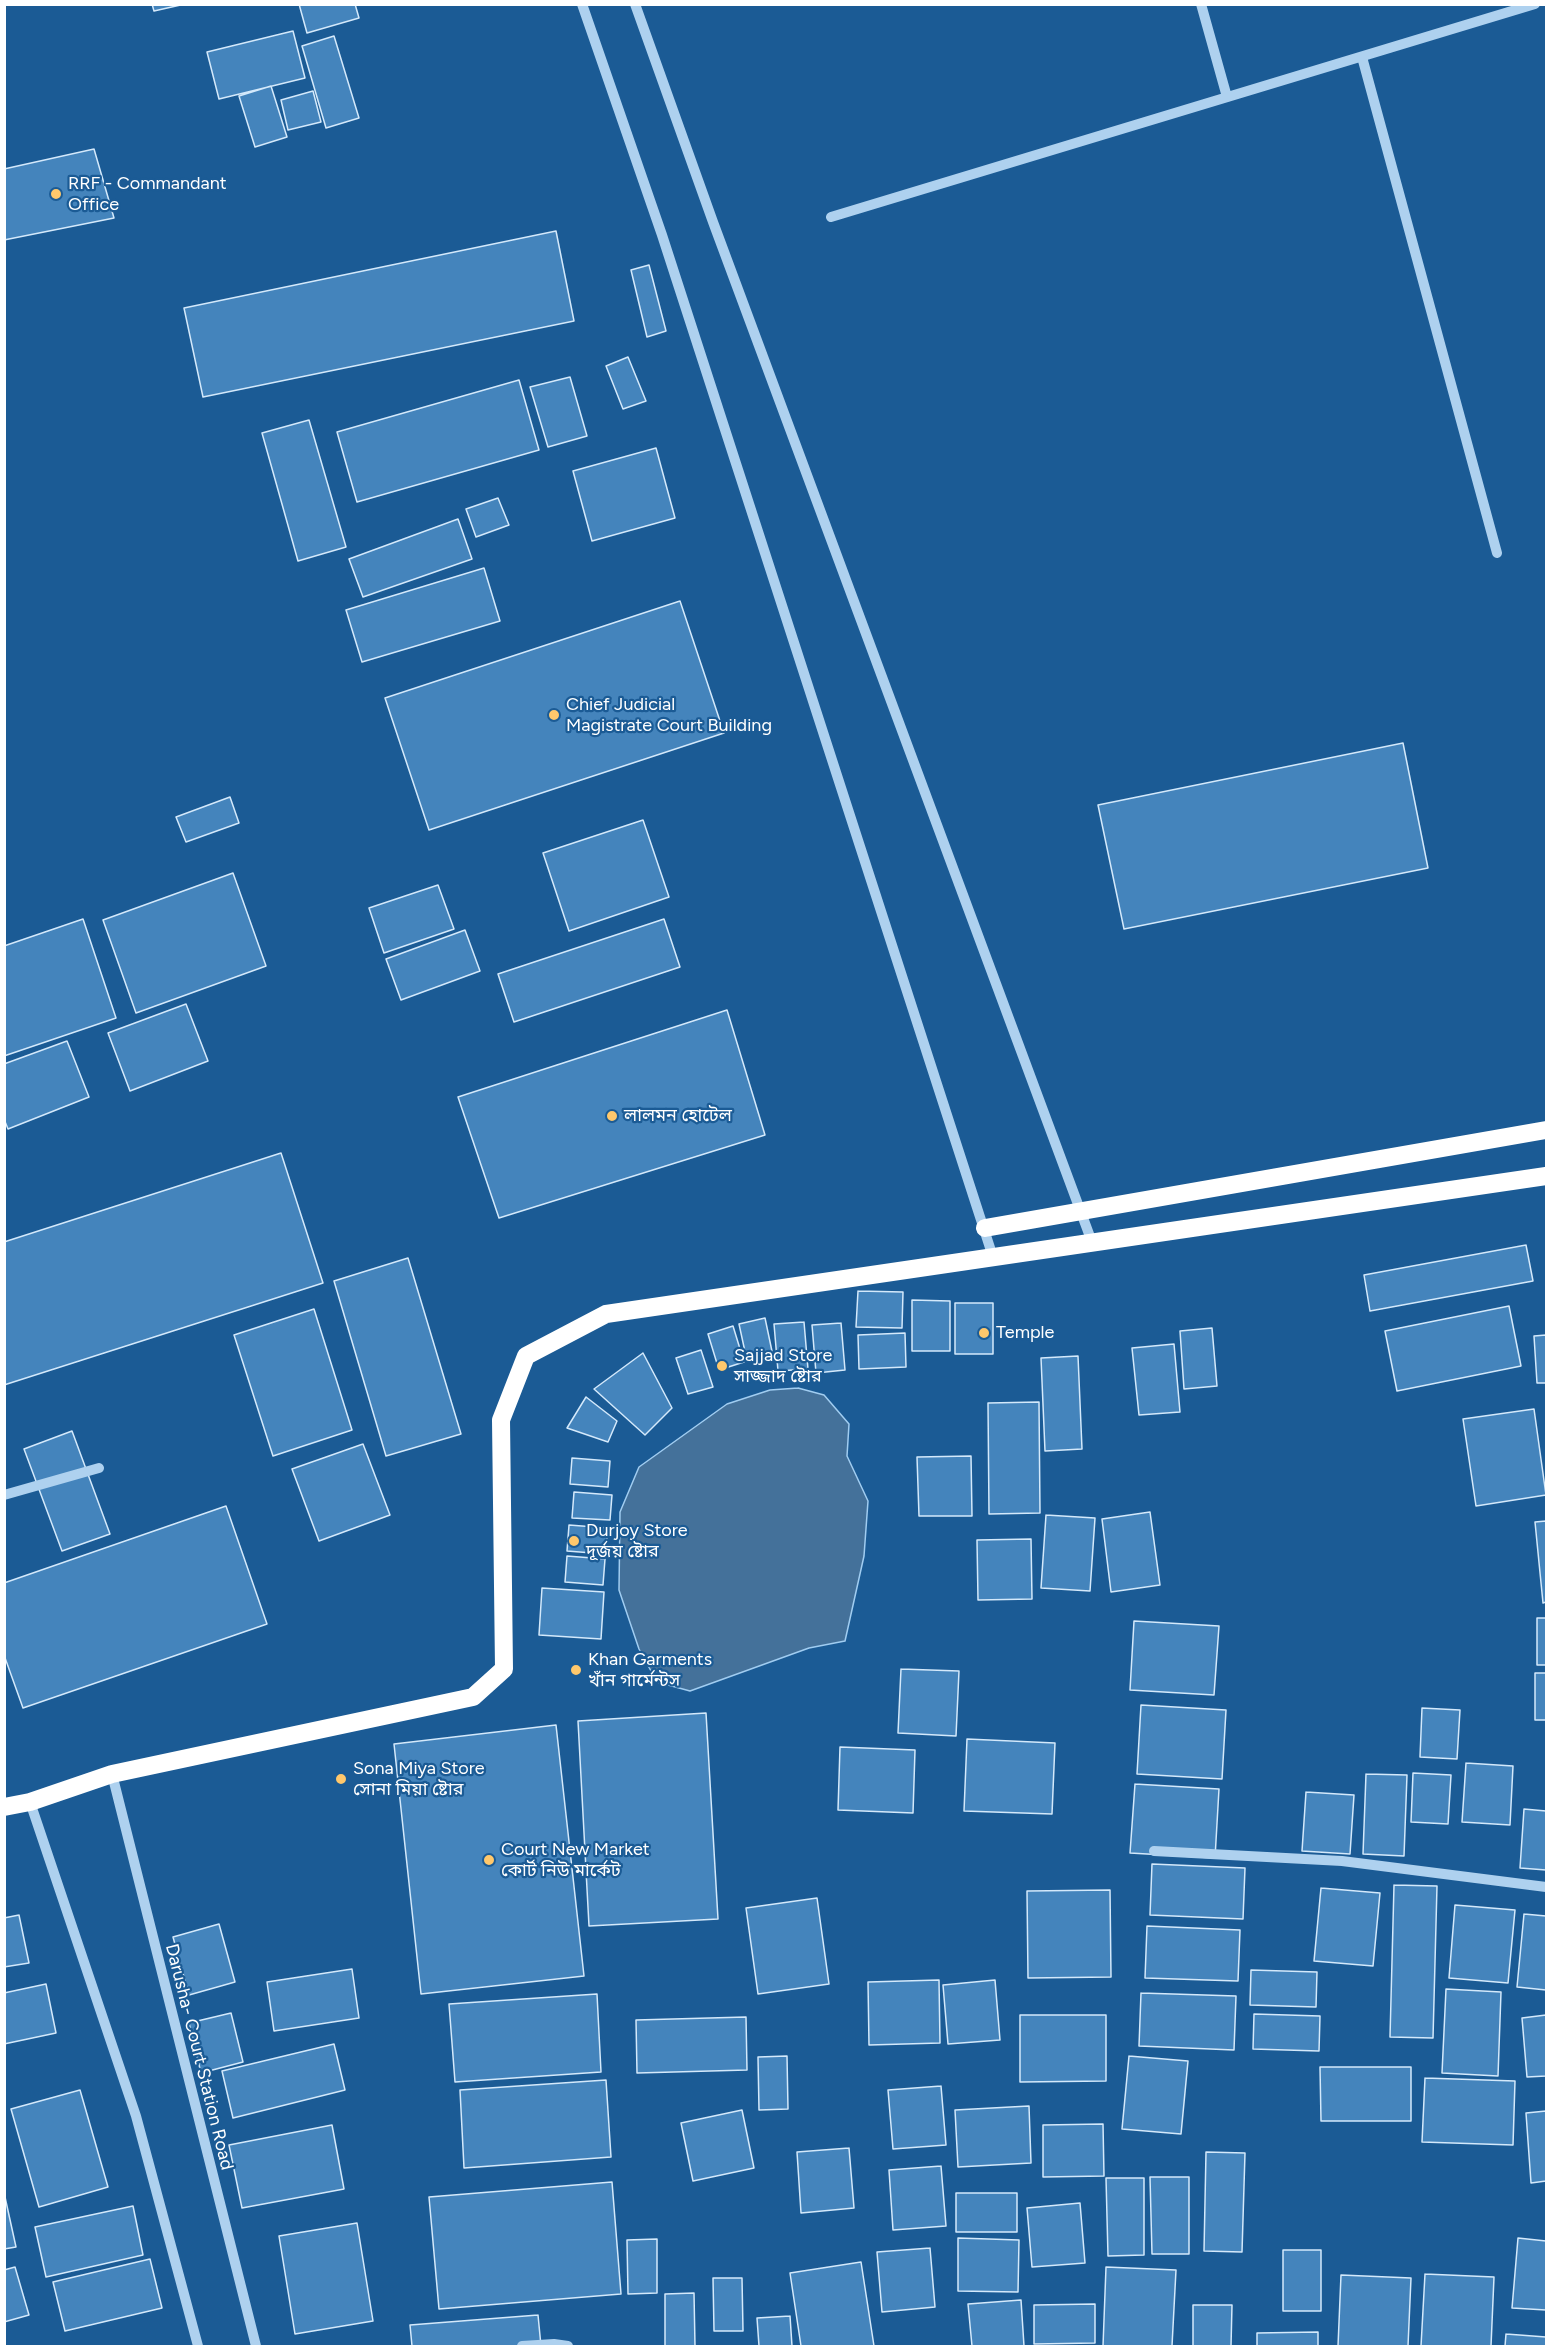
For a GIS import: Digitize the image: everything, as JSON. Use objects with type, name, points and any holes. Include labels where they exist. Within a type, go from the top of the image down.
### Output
[{"type":"highway","points":[[985,1228],[1546,1130]]},
{"type":"highway","points":[[4,1807],[30,1802],[112,1774],[472,1698],[504,1669],[501,1420],[526,1356],[606,1314],[1546,1176]]},
{"type":"street","points":[[582,4],[662,235],[993,1257]]},
{"type":"street","points":[[635,4],[713,222],[1092,1242]]},
{"type":"street","points":[[1201,4],[1227,97]]},
{"type":"street","points":[[831,217],[1535,4]]},
{"type":"street","points":[[1362,57],[1497,553]]},
{"type":"street","points":[[4,1495],[99,1468]]},
{"type":"street","name":"Darusha- Court Station Road","points":[[112,1774],[256,2346]]},
{"type":"street","points":[[30,1802],[136,2116],[198,2346]]},
{"type":"street","points":[[1154,1851],[1342,1861],[1546,1887]]},
{"type":"street","points":[[522,2346],[568,2346]]},
{"type":"water","points":[[798,1388],[824,1395],[849,1424],[847,1456],[868,1501],[864,1556],[845,1641],[809,1648],[690,1691],[657,1682],[639,1649],[619,1590],[620,1512],[639,1467],[727,1404],[770,1390]]},
{"type":"building","points":[[152,4],[185,4],[154,11]]},
{"type":"building","points":[[299,4],[355,4],[359,18],[307,33]]},
{"type":"building","points":[[293,31],[305,78],[219,99],[207,52]]},
{"type":"building","points":[[334,36],[359,118],[326,128],[302,46]]},
{"type":"building","points":[[271,86],[287,137],[255,147],[239,96]]},
{"type":"building","points":[[313,91],[321,122],[288,130],[281,100]]},
{"type":"building","name":"RRF - Commandant Office","points":[[94,149],[114,218],[4,240],[4,169]]},
{"type":"building","points":[[556,231],[574,321],[203,397],[184,308]]},
{"type":"building","points":[[649,265],[666,331],[647,337],[631,270]]},
{"type":"building","points":[[628,357],[646,401],[623,409],[606,366]]},
{"type":"building","points":[[570,377],[587,436],[548,447],[530,387]]},
{"type":"building","points":[[519,380],[539,450],[357,502],[337,432]]},
{"type":"building","points":[[309,420],[346,547],[298,561],[262,433]]},
{"type":"building","points":[[656,448],[675,518],[592,541],[573,471]]},
{"type":"building","points":[[498,498],[509,525],[476,537],[466,509]]},
{"type":"building","points":[[458,519],[472,559],[363,597],[349,559]]},
{"type":"building","points":[[484,568],[500,621],[362,662],[346,610]]},
{"type":"building","name":"Chief Judicial Magistrate Court Building","points":[[680,601],[724,733],[429,830],[385,698]]},
{"type":"building","points":[[1403,743],[1428,868],[1124,929],[1098,805]]},
{"type":"building","points":[[230,797],[239,823],[186,842],[176,817]]},
{"type":"building","points":[[643,820],[669,897],[569,931],[543,853]]},
{"type":"building","points":[[233,873],[266,966],[136,1013],[103,920]]},
{"type":"building","points":[[438,885],[454,929],[384,953],[369,908]]},
{"type":"building","points":[[83,919],[116,1018],[4,1056],[4,946]]},
{"type":"building","points":[[664,919],[680,967],[514,1022],[498,974]]},
{"type":"building","points":[[465,930],[480,971],[401,1000],[386,959]]},
{"type":"building","points":[[186,1004],[208,1061],[130,1091],[108,1033]]},
{"type":"building","name":"লালমন হোটেল","points":[[727,1010],[765,1135],[499,1218],[458,1097]]},
{"type":"building","points":[[67,1041],[89,1097],[8,1129],[4,1119],[4,1064]]},
{"type":"building","points":[[281,1153],[323,1283],[4,1385],[4,1242]]},
{"type":"building","points":[[1526,1245],[1533,1281],[1370,1311],[1364,1275]]},
{"type":"building","points":[[408,1258],[461,1434],[386,1456],[334,1281]]},
{"type":"building","points":[[858,1291],[903,1292],[902,1328],[856,1327]]},
{"type":"building","points":[[912,1300],[950,1301],[950,1351],[912,1351]]},
{"type":"building","points":[[955,1303],[993,1303],[993,1354],[955,1354]]},
{"type":"building","points":[[1509,1306],[1521,1366],[1397,1391],[1385,1331]]},
{"type":"building","points":[[314,1309],[352,1430],[273,1456],[234,1335]]},
{"type":"building","points":[[765,1318],[773,1356],[747,1361],[739,1324]]},
{"type":"building","points":[[804,1322],[808,1369],[778,1371],[774,1324]]},
{"type":"building","points":[[841,1323],[845,1370],[816,1373],[812,1325]]},
{"type":"building","points":[[733,1326],[744,1362],[719,1370],[708,1334]]},
{"type":"building","points":[[1212,1328],[1217,1386],[1184,1389],[1180,1331]]},
{"type":"building","points":[[905,1333],[906,1367],[859,1369],[858,1335]]},
{"type":"building","points":[[1546,1335],[1546,1383],[1537,1383],[1534,1336]]},
{"type":"building","points":[[1174,1344],[1180,1412],[1139,1415],[1132,1348]]},
{"type":"building","points":[[701,1350],[713,1387],[688,1394],[676,1358]]},
{"type":"building","points":[[643,1353],[672,1408],[645,1435],[594,1389]]},
{"type":"building","points":[[1078,1356],[1082,1449],[1045,1451],[1041,1358]]},
{"type":"building","points":[[586,1397],[617,1421],[608,1442],[567,1428]]},
{"type":"building","points":[[1039,1402],[1040,1513],[989,1514],[988,1403]]},
{"type":"building","points":[[1534,1409],[1546,1495],[1476,1506],[1463,1419]]},
{"type":"building","points":[[72,1431],[110,1534],[62,1551],[24,1449]]},
{"type":"building","points":[[363,1444],[390,1515],[319,1541],[292,1469]]},
{"type":"building","points":[[971,1456],[972,1516],[919,1516],[917,1457]]},
{"type":"building","points":[[572,1458],[610,1461],[608,1487],[570,1484]]},
{"type":"building","points":[[574,1492],[612,1495],[610,1520],[572,1518]]},
{"type":"building","points":[[226,1506],[267,1624],[23,1708],[4,1655],[4,1583]]},
{"type":"building","points":[[1150,1512],[1160,1585],[1111,1592],[1102,1519]]},
{"type":"building","points":[[1046,1515],[1095,1518],[1090,1591],[1041,1588]]},
{"type":"building","points":[[1546,1521],[1546,1602],[1543,1603],[1535,1522]]},
{"type":"building","points":[[569,1525],[608,1528],[605,1554],[567,1551]]},
{"type":"building","points":[[1031,1539],[1032,1599],[978,1600],[977,1540]]},
{"type":"building","points":[[567,1556],[605,1559],[603,1585],[565,1582]]},
{"type":"building","points":[[542,1588],[604,1592],[601,1639],[539,1635]]},
{"type":"building","points":[[1537,1618],[1546,1618],[1546,1665],[1537,1665]]},
{"type":"building","points":[[1134,1621],[1219,1626],[1214,1695],[1130,1690]]},
{"type":"building","points":[[901,1669],[959,1671],[956,1736],[898,1733]]},
{"type":"building","points":[[1535,1673],[1546,1673],[1546,1720],[1535,1720]]},
{"type":"building","points":[[1141,1705],[1226,1710],[1222,1779],[1137,1774]]},
{"type":"building","points":[[1422,1708],[1460,1710],[1457,1759],[1420,1757]]},
{"type":"building","points":[[706,1713],[718,1919],[589,1926],[578,1721]]},
{"type":"building","name":"Court New Market কোর্ট নিউ মার্কেট","points":[[556,1725],[584,1976],[421,1994],[394,1744]]},
{"type":"building","points":[[967,1739],[1055,1743],[1052,1814],[964,1811]]},
{"type":"building","points":[[840,1747],[915,1750],[913,1813],[838,1810]]},
{"type":"building","points":[[1466,1763],[1513,1766],[1510,1825],[1462,1822]]},
{"type":"building","points":[[1413,1773],[1451,1775],[1448,1824],[1411,1822]]},
{"type":"building","points":[[1366,1774],[1407,1775],[1404,1856],[1363,1854]]},
{"type":"building","points":[[1135,1784],[1219,1789],[1215,1858],[1130,1853]]},
{"type":"building","points":[[1306,1792],[1354,1795],[1350,1854],[1302,1851]]},
{"type":"building","points":[[1524,1809],[1546,1811],[1546,1870],[1520,1868]]},
{"type":"building","points":[[1152,1864],[1245,1868],[1243,1919],[1150,1915]]},
{"type":"building","points":[[1394,1885],[1437,1886],[1433,2038],[1390,2037]]},
{"type":"building","points":[[1321,1888],[1380,1893],[1373,1966],[1314,1961]]},
{"type":"building","points":[[1110,1890],[1111,1977],[1028,1978],[1027,1891]]},
{"type":"building","points":[[817,1898],[829,1984],[758,1994],[746,1908]]},
{"type":"building","points":[[1455,1905],[1515,1910],[1508,1983],[1449,1978]]},
{"type":"building","points":[[1524,1914],[1546,1916],[1546,1990],[1517,1987]]},
{"type":"building","points":[[19,1915],[29,1963],[4,1967],[4,1918]]},
{"type":"building","points":[[219,1924],[235,1982],[189,1995],[173,1937]]},
{"type":"building","points":[[1147,1926],[1240,1930],[1238,1981],[1145,1978]]},
{"type":"building","points":[[352,1969],[359,2018],[274,2031],[267,1982]]},
{"type":"building","points":[[1251,1970],[1317,1972],[1316,2007],[1250,2005]]},
{"type":"building","points":[[939,1980],[940,2043],[869,2045],[868,1982]]},
{"type":"building","points":[[995,1980],[1000,2040],[948,2044],[943,1985]]},
{"type":"building","points":[[46,1984],[56,2033],[4,2044],[4,1993]]},
{"type":"building","points":[[1446,1989],[1501,1992],[1498,2076],[1442,2073]]},
{"type":"building","points":[[1141,1993],[1236,1996],[1234,2050],[1139,2046]]},
{"type":"building","points":[[597,1994],[601,2072],[455,2082],[449,2004]]},
{"type":"building","points":[[231,2013],[243,2062],[201,2073],[189,2023]]},
{"type":"building","points":[[1254,2014],[1320,2016],[1319,2051],[1253,2049]]},
{"type":"building","points":[[1020,2015],[1106,2015],[1106,2081],[1020,2082]]},
{"type":"building","points":[[1546,2015],[1546,2076],[1527,2077],[1522,2018]]},
{"type":"building","points":[[746,2017],[747,2070],[637,2073],[636,2020]]},
{"type":"building","points":[[334,2044],[345,2090],[233,2118],[222,2071]]},
{"type":"building","points":[[787,2056],[788,2109],[759,2110],[758,2057]]},
{"type":"building","points":[[1129,2056],[1188,2061],[1181,2134],[1122,2129]]},
{"type":"building","points":[[1320,2067],[1411,2067],[1411,2121],[1321,2121]]},
{"type":"building","points":[[1425,2078],[1515,2081],[1513,2145],[1422,2142]]},
{"type":"building","points":[[606,2080],[611,2157],[464,2168],[460,2090]]},
{"type":"building","points":[[941,2086],[946,2145],[893,2149],[888,2090]]},
{"type":"building","points":[[80,2090],[108,2187],[39,2207],[11,2109]]},
{"type":"building","points":[[1029,2106],[1031,2163],[958,2167],[955,2110]]},
{"type":"building","points":[[742,2110],[754,2168],[693,2181],[681,2123]]},
{"type":"building","points":[[1546,2111],[1546,2181],[1531,2183],[1526,2113]]},
{"type":"building","points":[[1103,2124],[1104,2176],[1043,2177],[1043,2125]]},
{"type":"building","points":[[332,2125],[344,2189],[242,2208],[229,2145]]},
{"type":"building","points":[[849,2148],[854,2208],[801,2213],[797,2152]]},
{"type":"building","points":[[1206,2152],[1245,2153],[1242,2252],[1204,2251]]},
{"type":"building","points":[[941,2166],[946,2226],[893,2230],[889,2170]]},
{"type":"building","points":[[1150,2177],[1189,2177],[1189,2254],[1152,2254]]},
{"type":"building","points":[[1106,2178],[1144,2178],[1144,2255],[1108,2256]]},
{"type":"building","points":[[612,2182],[621,2294],[439,2309],[429,2197]]},
{"type":"building","points":[[956,2193],[1017,2193],[1017,2232],[956,2232]]},
{"type":"building","points":[[4,2198],[16,2247],[4,2249]]},
{"type":"building","points":[[1080,2203],[1085,2263],[1032,2267],[1027,2208]]},
{"type":"building","points":[[133,2206],[143,2255],[46,2277],[35,2227]]},
{"type":"building","points":[[357,2223],[373,2321],[295,2334],[279,2236]]},
{"type":"building","points":[[958,2238],[1019,2240],[1018,2292],[958,2291]]},
{"type":"building","points":[[1518,2238],[1546,2241],[1546,2310],[1512,2308]]},
{"type":"building","points":[[657,2239],[657,2293],[628,2294],[627,2240]]},
{"type":"building","points":[[930,2248],[935,2307],[882,2312],[877,2252]]},
{"type":"building","points":[[1283,2250],[1321,2250],[1321,2311],[1283,2311]]},
{"type":"building","points":[[150,2259],[162,2308],[65,2331],[53,2282]]},
{"type":"building","points":[[861,2262],[874,2346],[801,2346],[790,2273]]},
{"type":"building","points":[[15,2267],[29,2315],[4,2322],[4,2270]]},
{"type":"building","points":[[1106,2267],[1176,2270],[1172,2346],[1103,2346]]},
{"type":"building","points":[[1425,2274],[1494,2277],[1491,2346],[1421,2346]]},
{"type":"building","points":[[1341,2275],[1411,2278],[1408,2346],[1338,2346]]},
{"type":"building","points":[[713,2278],[742,2278],[743,2331],[714,2331]]},
{"type":"building","points":[[694,2293],[695,2346],[665,2346],[665,2294]]},
{"type":"building","points":[[1021,2300],[1024,2346],[972,2346],[968,2304]]},
{"type":"building","points":[[1095,2304],[1095,2343],[1034,2344],[1034,2305]]},
{"type":"building","points":[[1193,2305],[1232,2305],[1231,2346],[1193,2346]]},
{"type":"building","points":[[538,2315],[541,2346],[412,2346],[410,2325]]},
{"type":"building","points":[[790,2316],[792,2346],[759,2346],[757,2318]]},
{"type":"building","points":[[1318,2332],[1318,2346],[1257,2346],[1257,2333]]},
{"type":"building","points":[[1506,2334],[1546,2337],[1546,2346],[1505,2346]]},
{"type":"place","name":"RRF - Commandant Office","points":[[56,194]]},
{"type":"place","name":"Chief Judicial Magistrate Court Building","points":[[554,715]]},
{"type":"place","name":"লালমন হোটেল","points":[[612,1116]]},
{"type":"place","name":"Temple","points":[[984,1333]]},
{"type":"place","name":"Sajjad Store সাজ্জাদ ষ্টোর","points":[[722,1366]]},
{"type":"place","name":"Durjoy Store দূর্জয় ষ্টোর","points":[[574,1541]]},
{"type":"place","name":"Khan Garments খাঁন গার্মেন্টস","points":[[576,1670]]},
{"type":"place","name":"Sona Miya Store সোনা মিয়া ষ্টোর","points":[[341,1779]]},
{"type":"place","name":"Court New Market কোর্ট নিউ মার্কেট","points":[[489,1860]]}]
